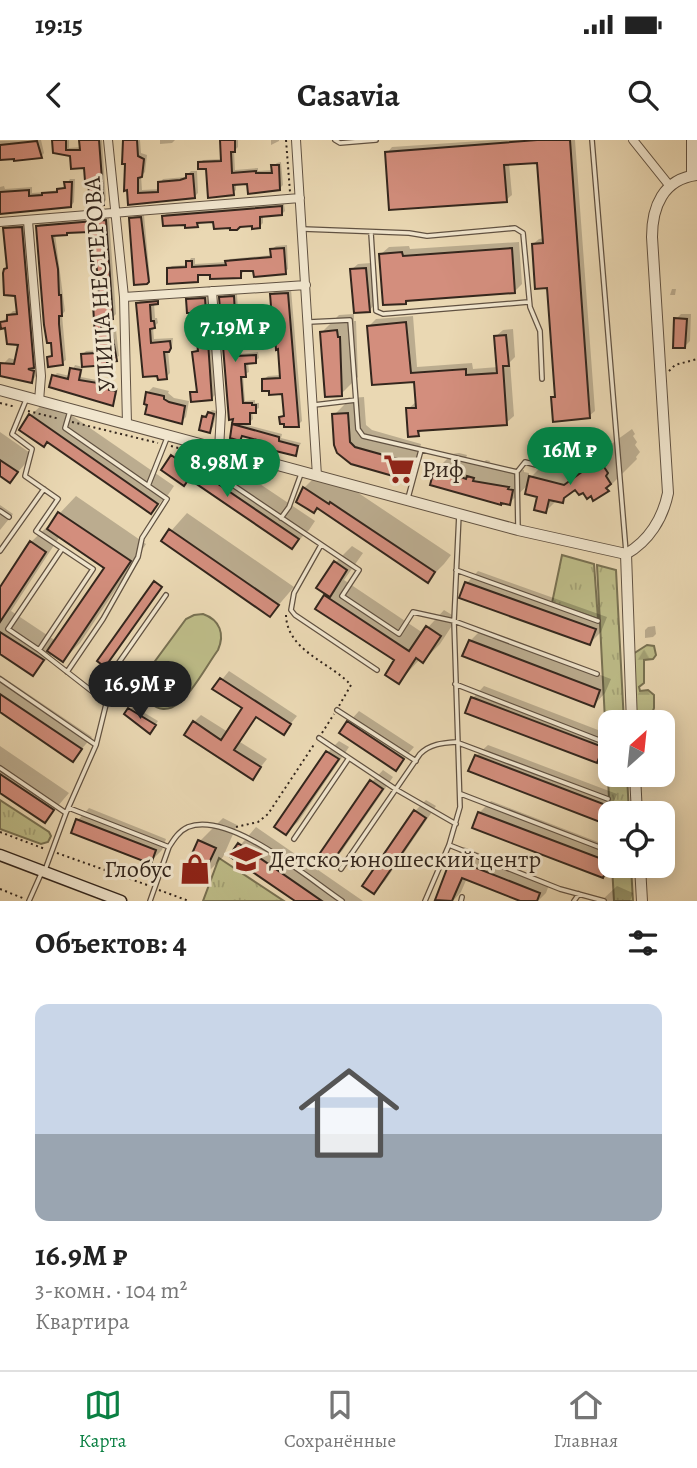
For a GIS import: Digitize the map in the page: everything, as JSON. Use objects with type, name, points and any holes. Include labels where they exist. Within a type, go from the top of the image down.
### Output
[{"type":"main road","points":[[0,855],[121,901]]},
{"type":"street","name":"УЛИЦА НЕСТЕРОВА","points":[[108,140],[124,297],[127,425]]},
{"type":"street","points":[[296,140],[317,476]]},
{"type":"street","points":[[633,140],[669,185]]},
{"type":"street","points":[[0,390],[127,425],[206,451],[219,450],[518,530],[626,554],[639,545],[652,530],[666,502],[652,223],[658,201],[669,185],[694,175],[692,140]]},
{"type":"street","points":[[0,222],[300,198]]},
{"type":"street","points":[[28,221],[41,376],[39,401]]},
{"type":"street","points":[[124,297],[306,285]]},
{"type":"street","points":[[212,292],[221,412],[219,450]]},
{"type":"street","points":[[626,554],[632,710]]},
{"type":"street","points":[[641,878],[642,901]]},
{"type":"lane","points":[[335,140],[340,143],[376,140]]},
{"type":"lane","points":[[592,140],[626,554]]},
{"type":"lane","points":[[303,229],[427,236],[514,228],[523,233],[529,302],[540,331],[542,379]]},
{"type":"lane","points":[[371,233],[376,311],[383,314],[529,302]]},
{"type":"lane","points":[[309,322],[351,320],[358,429],[363,436],[517,472]]},
{"type":"lane","points":[[26,397],[12,434],[32,449],[25,476],[58,499],[36,531],[93,569],[39,650]]},
{"type":"lane","points":[[314,405],[356,400]]},
{"type":"lane","points":[[67,672],[103,620],[138,557],[142,538],[167,499],[65,428],[71,409]]},
{"type":"lane","points":[[148,486],[166,440]]},
{"type":"lane","points":[[408,500],[421,450]]},
{"type":"lane","points":[[206,451],[203,465],[359,570],[342,596],[399,634],[413,612],[454,621],[597,674]]},
{"type":"lane","points":[[518,530],[517,472],[525,462],[555,470]]},
{"type":"lane","points":[[281,518],[289,507],[302,472]]},
{"type":"lane","points":[[0,551],[44,489]]},
{"type":"lane","points":[[0,511],[9,517]]},
{"type":"lane","points":[[425,901],[449,845],[461,794],[456,742],[454,621],[459,514]]},
{"type":"lane","points":[[321,545],[294,593],[291,604],[295,615],[377,670]]},
{"type":"lane","points":[[62,549],[8,629],[107,703]]},
{"type":"lane","points":[[456,570],[598,621]]},
{"type":"lane","points":[[30,901],[96,745],[115,668],[166,595]]},
{"type":"lane","points":[[0,679],[96,745]]},
{"type":"lane","points":[[455,684],[598,740]]},
{"type":"lane","points":[[337,710],[416,761]]},
{"type":"lane","points":[[319,737],[397,790],[456,824]]},
{"type":"lane","points":[[341,869],[426,748],[440,744],[456,742],[608,799]]},
{"type":"lane","points":[[294,839],[349,758]]},
{"type":"lane","points":[[0,768],[66,813]]},
{"type":"lane","points":[[461,794],[598,847]]},
{"type":"lane","points":[[69,808],[169,846]]},
{"type":"lane","points":[[150,901],[169,846],[177,835],[188,827],[204,824],[228,828],[247,836],[342,901]]},
{"type":"lane","points":[[449,845],[560,889],[604,901]]},
{"type":"lane","points":[[573,901],[579,894]]},
{"type":"path","points":[[660,383],[675,365],[697,359]]},
{"type":"path","points":[[0,403],[67,421],[166,440],[206,451]]},
{"type":"path","points":[[228,828],[247,826],[268,814],[351,685],[295,642],[286,620],[291,604]]},
{"type":"path","points":[[0,832],[189,901]]},
{"type":"path","points":[[0,889],[30,901]]},
{"type":"green space","points":[[562,555],[594,564],[598,619],[552,603]]},
{"type":"green space","points":[[597,565],[616,570],[623,710],[604,710]]},
{"type":"green space","points":[[203,614],[220,628],[218,650],[195,685],[179,703],[171,708],[156,707],[146,697],[144,681],[147,672],[186,619]]},
{"type":"green space","points":[[647,645],[654,646],[656,655],[653,659],[644,660],[644,683],[639,687],[640,691],[648,690],[654,695],[653,710],[636,710],[633,654]]},
{"type":"green space","points":[[608,788],[628,788],[628,801],[609,801]]},
{"type":"green space","points":[[0,800],[49,832],[51,836],[48,842],[41,844],[0,829]]},
{"type":"green space","points":[[219,858],[284,901],[203,901]]},
{"type":"green space","points":[[613,878],[632,878],[633,901],[614,901]]},
{"type":"building","points":[[52,140],[66,140],[66,150],[80,150],[79,140],[99,140],[104,205],[90,206],[84,168],[71,169],[70,156],[53,153]]},
{"type":"building","points":[[123,140],[137,140],[138,156],[144,159],[142,177],[138,178],[138,193],[158,192],[158,182],[180,180],[186,178],[186,174],[193,174],[195,198],[128,205],[127,190],[124,191]]},
{"type":"building","points":[[220,140],[235,140],[235,152],[231,152],[232,173],[272,173],[271,165],[279,165],[280,190],[248,194],[247,184],[233,185],[234,195],[208,198],[206,169],[198,169],[198,162],[221,161]]},
{"type":"building","points":[[537,140],[570,140],[590,418],[553,422],[551,397],[555,397],[547,288],[535,289],[532,244],[543,243],[537,163],[504,165],[507,202],[389,210],[385,152]]},
{"type":"building","points":[[37,141],[42,158],[0,160],[0,145]]},
{"type":"building","points":[[64,182],[72,182],[71,207],[0,214],[0,192],[29,190],[29,196],[42,195],[65,188]]},
{"type":"building","points":[[282,206],[282,215],[260,217],[260,228],[252,229],[252,226],[240,227],[237,230],[214,229],[213,222],[197,223],[198,227],[163,226],[162,216]]},
{"type":"building","points":[[141,217],[149,282],[134,285],[129,218]]},
{"type":"building","points":[[106,220],[113,319],[100,320],[102,334],[112,333],[117,361],[107,362],[107,365],[82,367],[81,354],[96,353],[93,304],[95,297],[99,296],[96,261],[90,261],[89,232],[67,233],[52,236],[61,295],[62,316],[59,316],[59,324],[63,365],[48,367],[47,357],[52,356],[51,343],[47,343],[44,325],[36,226]]},
{"type":"building","points":[[22,227],[34,368],[28,369],[34,371],[32,383],[0,376],[0,363],[14,364],[18,345],[7,344],[5,328],[1,329],[0,322],[7,321],[7,315],[17,314],[15,296],[4,295],[3,273],[7,268],[3,228]]},
{"type":"building","points":[[284,248],[286,274],[254,277],[253,271],[241,271],[241,278],[210,279],[210,275],[198,275],[198,282],[167,284],[167,268],[186,267],[186,261],[192,261],[192,267],[226,265],[225,261],[271,257],[270,249]]},
{"type":"building","points":[[512,248],[515,293],[383,305],[379,254],[402,252],[403,256]]},
{"type":"building","points":[[366,268],[370,312],[354,313],[350,269]]},
{"type":"building","points":[[288,293],[299,427],[284,427],[284,424],[280,424],[279,417],[284,416],[282,394],[269,395],[269,391],[262,391],[262,379],[280,378],[275,336],[278,336],[277,319],[272,319],[270,294]]},
{"type":"building","points":[[234,296],[235,314],[245,314],[245,322],[234,323],[237,356],[256,355],[256,363],[245,364],[246,377],[241,377],[243,403],[256,405],[256,413],[250,413],[250,424],[232,424],[233,419],[229,420],[219,297]]},
{"type":"building","points":[[205,298],[212,400],[191,402],[190,392],[197,392],[192,352],[198,351],[192,313],[187,313],[186,299]]},
{"type":"building","points":[[158,301],[158,304],[150,305],[151,321],[154,321],[155,328],[150,329],[151,343],[170,341],[171,348],[169,352],[164,352],[167,379],[158,380],[157,376],[143,377],[136,303]]},
{"type":"building","points":[[674,318],[687,319],[685,348],[673,348]]},
{"type":"building","points":[[406,322],[411,373],[466,369],[466,375],[497,373],[494,336],[506,335],[509,366],[503,366],[507,425],[418,431],[419,436],[408,437],[406,408],[416,408],[414,382],[372,385],[367,326]]},
{"type":"building","points":[[337,330],[340,337],[342,396],[325,397],[320,332]]},
{"type":"building","points":[[70,368],[81,370],[79,380],[110,385],[109,390],[116,391],[113,406],[49,387],[52,375],[68,379]]},
{"type":"building","points":[[146,392],[164,396],[169,402],[185,406],[182,424],[145,414]]},
{"type":"building","points":[[208,412],[214,414],[210,433],[199,430],[202,416],[206,417]]},
{"type":"building","points":[[348,413],[350,442],[355,447],[405,461],[400,478],[351,464],[337,453],[332,414]]},
{"type":"building","points":[[29,414],[158,504],[151,514],[47,442],[44,447],[19,430]]},
{"type":"building","points":[[232,424],[279,437],[279,441],[298,446],[296,456],[259,447],[261,441],[242,436],[240,441],[230,438]]},
{"type":"building","points":[[171,455],[299,539],[292,549],[189,479],[184,486],[161,470]]},
{"type":"building","points":[[601,458],[606,465],[606,476],[611,484],[606,488],[609,491],[593,501],[591,496],[587,499],[583,493],[579,495],[575,490],[564,498],[563,503],[549,500],[546,513],[534,510],[537,497],[525,494],[529,476],[564,485]]},
{"type":"building","points":[[0,460],[18,472],[10,483],[0,476]]},
{"type":"building","points":[[440,469],[466,479],[467,476],[474,478],[473,481],[509,487],[508,489],[513,490],[510,505],[501,505],[430,485],[434,470]]},
{"type":"building","points":[[303,487],[435,572],[428,583],[317,508],[314,513],[296,502]]},
{"type":"building","points":[[58,512],[131,561],[63,662],[47,651],[104,568],[47,529]]},
{"type":"building","points":[[169,529],[279,605],[270,617],[161,541]]},
{"type":"building","points":[[30,541],[46,552],[0,622],[0,587]]},
{"type":"building","points":[[334,561],[347,570],[330,597],[316,588]]},
{"type":"building","points":[[154,581],[162,587],[105,667],[97,661]]},
{"type":"building","points":[[465,582],[596,629],[590,645],[459,598]]},
{"type":"building","points":[[324,595],[409,651],[426,626],[441,636],[423,663],[416,658],[399,684],[385,675],[394,660],[315,609]]},
{"type":"building","points":[[0,632],[44,660],[33,676],[0,654]]},
{"type":"building","points":[[469,640],[600,690],[594,707],[462,656]]},
{"type":"building","points":[[220,678],[291,724],[284,735],[256,717],[234,750],[261,767],[253,780],[184,735],[193,721],[221,740],[242,708],[212,689]]},
{"type":"building","points":[[0,694],[82,749],[73,762],[0,712]]},
{"type":"building","points":[[471,697],[598,745],[598,760],[597,763],[465,713]]},
{"type":"building","points":[[128,708],[156,725],[150,734],[124,714]]},
{"type":"building","points":[[347,721],[404,759],[396,771],[339,733]]},
{"type":"building","points":[[326,751],[339,759],[286,835],[274,827]]},
{"type":"building","points":[[475,755],[598,802],[598,821],[468,771]]},
{"type":"building","points":[[0,774],[54,810],[45,823],[0,793]]},
{"type":"building","points":[[370,780],[383,789],[330,865],[318,856]]},
{"type":"building","points":[[414,810],[426,818],[374,894],[362,886]]},
{"type":"building","points":[[478,812],[598,857],[598,876],[472,828]]},
{"type":"building","points":[[76,819],[156,850],[151,864],[71,833]]},
{"type":"building","points":[[198,840],[216,848],[200,882],[183,874]]},
{"type":"building","points":[[238,843],[322,901],[295,901],[229,856]]},
{"type":"building","points":[[451,858],[540,893],[537,901],[520,901],[462,878],[452,901],[435,900]]},
{"type":"place","name":"Риф","points":[[399,469]]},
{"type":"place","name":"Детско-юношеский центр","points":[[246,859]]},
{"type":"place","name":"Глобус","points":[[195,869]]}]
